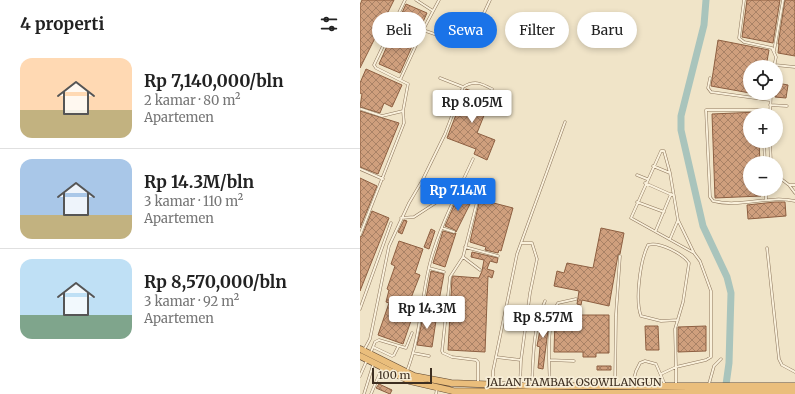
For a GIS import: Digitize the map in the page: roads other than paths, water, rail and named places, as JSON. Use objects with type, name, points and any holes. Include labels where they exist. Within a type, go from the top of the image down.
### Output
[{"type":"highway","points":[[364,354],[406,372],[439,382],[477,390],[493,385],[615,386],[632,389],[654,386],[666,389]]},
{"type":"highway","name":"JALAN TAMBAK OSOWILANGUN","points":[[364,354],[373,364],[410,381],[437,391],[453,392],[477,390],[526,393],[589,393],[632,389],[654,393],[666,389],[676,388],[712,387],[740,390],[794,388]]},
{"type":"lane","points":[[360,235],[404,127],[403,110],[408,86],[406,82],[376,68],[374,65],[405,0]]},
{"type":"lane","points":[[416,0],[433,11]]},
{"type":"lane","points":[[426,24],[439,0]]},
{"type":"lane","points":[[426,31],[460,43],[471,42],[490,0]]},
{"type":"lane","points":[[744,0],[739,38],[744,42],[766,46],[774,51]]},
{"type":"lane","points":[[776,60],[774,51],[783,0]]},
{"type":"lane","points":[[400,80],[415,48]]},
{"type":"lane","points":[[783,66],[795,67]]},
{"type":"lane","points":[[440,78],[463,87]]},
{"type":"lane","points":[[710,78],[708,88],[711,92],[743,96]]},
{"type":"lane","points":[[360,376],[364,354],[370,339],[389,246],[401,218],[445,134],[463,87],[470,83],[477,82],[492,89]]},
{"type":"lane","points":[[770,100],[770,105],[787,106]]},
{"type":"lane","points":[[361,109],[382,116],[403,110]]},
{"type":"lane","points":[[743,110],[706,111],[709,184],[712,200],[732,202],[782,199],[795,201]]},
{"type":"lane","points":[[493,385],[493,371],[506,302],[521,243],[565,122]]},
{"type":"lane","points":[[661,374],[676,367],[706,360],[712,355],[711,290],[700,261],[694,253],[678,220],[672,195],[670,172],[664,151],[659,152],[631,218],[656,230],[694,253]]},
{"type":"lane","points":[[406,372],[413,353],[429,268],[442,228],[473,160]]},
{"type":"lane","points":[[653,166],[670,172]]},
{"type":"lane","points":[[360,169],[383,179]]},
{"type":"lane","points":[[637,175],[647,179]]},
{"type":"lane","points":[[783,180],[795,193]]},
{"type":"lane","points":[[645,183],[672,195]]},
{"type":"lane","points":[[789,185],[795,185]]},
{"type":"lane","points":[[459,189],[471,193]]},
{"type":"lane","points":[[656,230],[672,195]]},
{"type":"lane","points":[[477,390],[478,362],[476,360],[452,357],[443,353],[442,351],[450,277],[463,257],[478,198]]},
{"type":"lane","points":[[401,218],[414,217],[437,202]]},
{"type":"lane","points":[[637,202],[664,212]]},
{"type":"lane","points":[[670,239],[678,220]]},
{"type":"lane","points":[[360,309],[391,223]]},
{"type":"lane","points":[[442,228],[454,232]]},
{"type":"lane","points":[[520,385],[521,360],[530,293],[537,259],[532,242],[521,243]]},
{"type":"lane","points":[[676,388],[675,329],[678,320],[683,302],[689,263],[685,258],[664,247],[651,244],[648,245],[643,264],[638,309],[641,316],[661,321],[678,320]]},
{"type":"lane","points":[[465,247],[498,256]]},
{"type":"lane","points":[[766,248],[779,359],[782,365],[795,372]]},
{"type":"lane","points":[[615,386],[616,314],[620,256]]},
{"type":"lane","points":[[463,257],[480,270]]},
{"type":"lane","points":[[429,268],[444,272]]},
{"type":"lane","points":[[550,386],[549,349],[555,308],[558,303],[576,299]]},
{"type":"lane","points":[[532,386],[533,346],[540,312],[545,301]]},
{"type":"lane","points":[[421,309],[435,311]]},
{"type":"lane","points":[[364,354],[373,347],[375,342],[379,340],[398,347],[407,348],[412,333]]},
{"type":"lane","points":[[373,347],[392,356],[398,347]]},
{"type":"lane","points":[[413,353],[429,356]]},
{"type":"lane","points":[[496,357],[521,360]]},
{"type":"lane","points":[[364,394],[376,358]]},
{"type":"lane","points":[[712,387],[714,366],[721,359]]},
{"type":"lane","points":[[549,360],[574,361]]},
{"type":"lane","points":[[632,389],[640,363],[644,361],[656,364],[666,389]]},
{"type":"lane","points":[[371,394],[382,368]]},
{"type":"lane","points":[[654,386],[654,393]]},
{"type":"waterway","points":[[706,0],[704,25],[681,116],[681,130],[703,226],[727,277],[731,293],[729,363],[725,392]]}]
